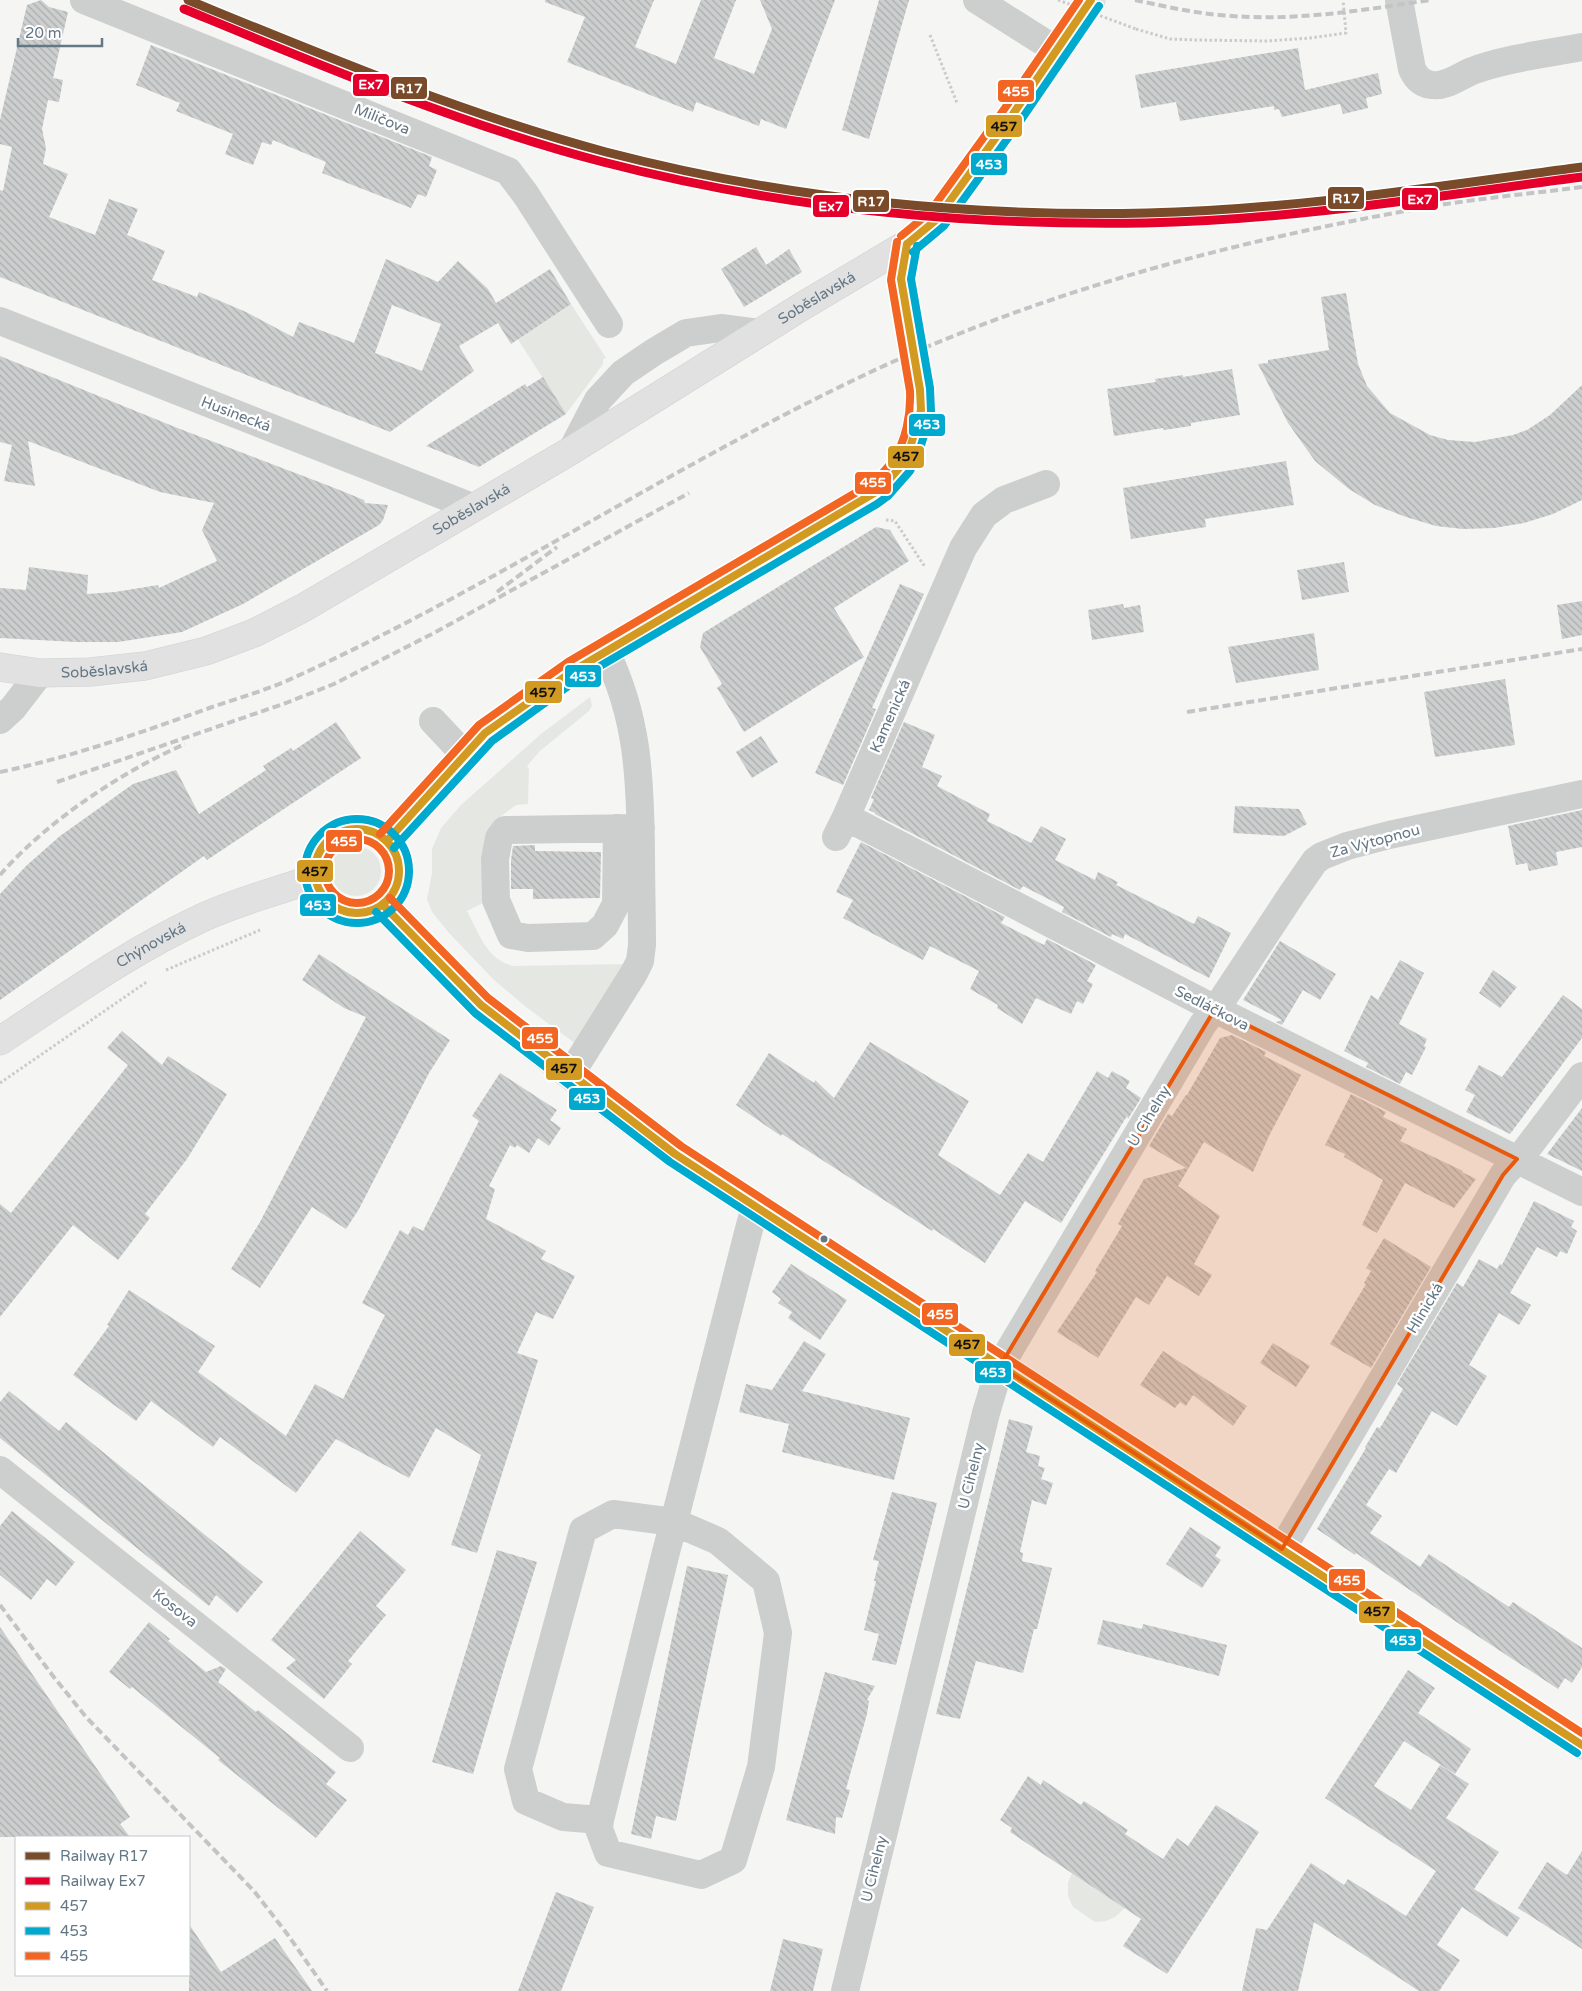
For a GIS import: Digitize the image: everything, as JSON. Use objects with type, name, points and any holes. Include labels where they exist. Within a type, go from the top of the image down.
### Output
[{"type":"main road","name":"Soběslavská","points":[[0,667],[40,673],[90,672],[145,666],[206,651],[254,633],[303,608],[572,450],[801,306],[907,244],[936,220],[1013,114],[1091,0]]},
{"type":"main road","points":[[387,841],[485,733],[573,671],[871,496],[881,489],[896,473],[910,448],[921,410],[920,390],[901,279],[907,244]]},
{"type":"main road","points":[[350,829],[364,829],[376,833],[387,841],[396,853],[400,867],[399,881],[393,894],[383,905],[371,912],[356,914],[342,912],[329,904],[320,892],[315,878],[315,865],[319,852],[327,842],[338,834],[350,829]]},
{"type":"main road","name":"Chýnovská","points":[[0,1041],[122,962],[168,935],[206,916],[315,878]]},
{"type":"main road","points":[[383,905],[481,1004],[570,1075],[675,1154],[1582,1745]]},
{"type":"street","name":"Miličova","points":[[84,0],[508,171],[526,195],[609,324]]},
{"type":"street","points":[[977,0],[1056,50]]},
{"type":"street","points":[[1399,0],[1412,69],[1415,76],[1431,85],[1445,83],[1473,71],[1504,62],[1582,47]]},
{"type":"street","name":"Husinecká","points":[[0,321],[472,507]]},
{"type":"street","points":[[572,450],[598,400],[623,373],[654,352],[686,333],[721,328],[759,333]]},
{"type":"street","name":"Kamenická","points":[[841,827],[963,548],[984,515],[1004,500],[1046,484]]},
{"type":"street","points":[[606,652],[622,690],[633,730],[640,782],[629,828],[616,904],[605,925],[593,936],[528,938],[512,934],[496,900],[495,860],[499,838],[505,830],[629,828]]},
{"type":"street","points":[[0,720],[13,708],[40,673]]},
{"type":"street","points":[[433,721],[465,755]]},
{"type":"street","name":"Za Výtopnou","points":[[1215,1010],[1296,887],[1315,861],[1322,856],[1348,846],[1389,835],[1582,794]]},
{"type":"street","name":"Sedláčkova","points":[[841,827],[1582,1192]]},
{"type":"street","points":[[570,1075],[626,987],[640,961],[642,945],[642,872],[629,828]]},
{"type":"street","name":"U Cihelny","points":[[845,1991],[986,1413],[1000,1366],[1203,1024],[1215,1010]]},
{"type":"street","name":"Hlinická","points":[[1282,1549],[1503,1175],[1518,1159],[1582,1076]]},
{"type":"street","points":[[600,1820],[563,1817],[526,1801],[518,1769],[583,1530],[613,1514],[674,1522],[718,1540],[766,1581],[778,1633],[761,1767],[733,1860],[701,1875],[608,1853],[599,1829],[600,1820],[674,1522],[755,1207]]},
{"type":"street","name":"Kosova","points":[[0,1470],[350,1748]]},
{"type":"path","points":[[1058,0],[1170,39],[1220,41],[1276,40],[1346,33],[1342,0]]},
{"type":"path","points":[[930,35],[957,103]]},
{"type":"path","points":[[883,519],[895,522],[943,594]]},
{"type":"path","points":[[164,972],[260,930]]},
{"type":"path","points":[[0,1083],[155,976]]},
{"type":"highlighted area","points":[[1215,1009],[1517,1159],[1503,1175],[1282,1549],[1000,1366]]},
{"type":"shaded area","points":[[571,304],[606,358],[603,359],[603,364],[566,414],[517,338]]},
{"type":"shaded area","points":[[590,697],[592,706],[589,711],[540,751],[527,766],[529,769],[528,804],[516,805],[496,820],[485,902],[467,911],[484,944],[496,958],[504,963],[513,966],[625,964],[580,1047],[526,1007],[494,980],[449,933],[432,912],[427,899],[432,873],[432,849],[441,828],[461,805],[541,734]]},
{"type":"shaded area","points":[[356,846],[365,848],[376,857],[381,871],[379,880],[370,891],[356,896],[347,894],[336,885],[331,871],[333,862],[342,851]]},
{"type":"shaded area","points":[[1072,1873],[1125,1908],[1115,1917],[1106,1921],[1095,1922],[1073,1907],[1068,1896],[1068,1883]]},
{"type":"building","points":[[41,0],[49,7],[68,12],[53,78],[63,80],[59,102],[48,100],[42,129],[46,148],[43,164],[68,174],[49,217],[95,235],[109,199],[138,209],[127,235],[165,251],[152,280],[197,297],[199,292],[246,312],[293,337],[299,322],[354,343],[386,259],[438,282],[458,261],[488,289],[496,303],[550,269],[571,304],[511,344],[498,323],[459,346],[474,371],[390,432],[0,277],[0,190],[3,191],[12,147],[0,144],[0,120],[27,5]],"holes":[[[392,305],[441,324],[422,371],[375,353]]]},
{"type":"building","points":[[545,0],[654,0],[635,47],[676,64],[701,0],[736,0],[714,58],[754,74],[772,29],[760,0],[835,0],[786,129],[761,119],[759,126],[696,102],[693,112],[567,62],[585,17],[545,2]]},
{"type":"building","points":[[879,0],[909,0],[869,139],[842,130]]},
{"type":"building","points":[[151,45],[432,157],[429,166],[437,170],[426,197],[418,194],[411,208],[322,173],[326,162],[273,140],[271,145],[262,142],[253,165],[225,154],[233,134],[176,111],[180,103],[136,85]]},
{"type":"building","points":[[1298,48],[1305,90],[1378,73],[1382,94],[1366,98],[1368,108],[1343,114],[1340,104],[1282,117],[1279,109],[1274,110],[1274,106],[1180,121],[1176,102],[1141,108],[1135,75]]},
{"type":"building","points":[[756,247],[766,265],[789,249],[802,272],[744,307],[721,269]]},
{"type":"building","points":[[1346,293],[1358,364],[1367,386],[1390,413],[1430,435],[1448,440],[1475,442],[1513,435],[1527,430],[1550,415],[1582,385],[1582,500],[1553,514],[1524,523],[1494,528],[1463,529],[1436,526],[1375,505],[1349,489],[1315,461],[1288,423],[1258,364],[1268,363],[1268,360],[1329,350],[1321,297]]},
{"type":"building","points":[[0,356],[180,429],[332,487],[364,500],[365,503],[388,505],[383,520],[379,525],[243,604],[182,632],[118,642],[0,638],[0,588],[26,590],[29,567],[88,575],[87,594],[115,592],[158,585],[159,588],[217,561],[202,530],[214,503],[160,492],[28,441],[35,486],[4,481],[12,445],[0,442]]},
{"type":"building","points":[[1232,369],[1240,415],[1191,423],[1191,426],[1164,430],[1163,428],[1114,436],[1107,389],[1156,382],[1155,379],[1183,375],[1183,377]]},
{"type":"building","points":[[543,377],[566,414],[479,467],[426,446],[525,384],[527,387]]},
{"type":"building","points":[[1286,461],[1294,505],[1205,519],[1206,527],[1131,539],[1123,488]]},
{"type":"building","points":[[876,527],[890,530],[909,561],[834,608],[864,657],[744,732],[717,688],[722,684],[700,647],[703,633]]},
{"type":"building","points":[[1344,562],[1349,592],[1302,600],[1297,570]]},
{"type":"building","points":[[900,584],[924,594],[872,708],[876,709],[843,785],[815,773]]},
{"type":"building","points":[[1582,601],[1582,635],[1562,639],[1557,605]]},
{"type":"building","points":[[1123,604],[1124,608],[1140,605],[1144,632],[1092,640],[1088,610]]},
{"type":"building","points":[[1314,633],[1319,670],[1236,683],[1228,647]]},
{"type":"building","points":[[1505,679],[1515,745],[1435,757],[1424,692]]},
{"type":"building","points":[[336,722],[361,758],[207,860],[204,856],[0,1000],[0,894],[26,866],[60,836],[133,784],[176,770],[199,814],[266,770],[263,766],[291,748],[293,751]]},
{"type":"building","points":[[904,722],[935,735],[922,767],[942,776],[937,786],[990,814],[987,821],[1031,843],[1041,826],[1066,839],[1055,860],[1095,880],[1098,872],[1118,882],[1116,885],[1194,924],[1198,916],[1231,933],[1209,978],[1125,934],[1123,939],[1112,934],[1111,937],[1062,912],[1064,907],[1023,886],[1020,890],[869,810],[874,799],[871,798]]},
{"type":"building","points":[[761,736],[778,762],[752,778],[736,752]]},
{"type":"building","points":[[1235,806],[1299,809],[1307,824],[1284,836],[1233,833]]},
{"type":"building","points":[[1582,810],[1582,847],[1556,852],[1558,865],[1529,871],[1527,863],[1516,865],[1508,826]]},
{"type":"building","points":[[861,842],[1005,917],[1001,923],[1044,945],[1047,939],[1096,965],[1087,981],[1093,984],[1083,1004],[1077,1001],[1071,1014],[1036,998],[1022,1024],[997,1008],[998,1005],[970,989],[979,971],[930,946],[923,960],[843,918],[853,900],[836,892]]},
{"type":"building","points":[[535,845],[535,851],[601,852],[600,898],[533,899],[533,889],[511,889],[513,846]]},
{"type":"building","points":[[1280,941],[1336,974],[1320,1000],[1303,990],[1282,1025],[1276,1022],[1282,1020],[1243,1000]]},
{"type":"building","points":[[319,954],[450,1040],[429,1073],[359,1209],[346,1229],[312,1207],[260,1288],[231,1269],[260,1222],[366,1017],[344,1008],[302,980]]},
{"type":"building","points":[[1400,960],[1424,973],[1399,1024],[1427,1039],[1424,1046],[1426,1047],[1412,1075],[1406,1072],[1400,1084],[1366,1067],[1368,1063],[1344,1051],[1371,995],[1378,1000]]},
{"type":"building","points":[[1493,970],[1517,987],[1500,1008],[1479,993]]},
{"type":"building","points":[[1563,995],[1582,1009],[1582,1038],[1510,1134],[1466,1112],[1475,1095],[1465,1090],[1479,1065],[1502,1077]]},
{"type":"building","points":[[122,1031],[162,1065],[168,1056],[227,1094],[187,1159],[145,1214],[150,1218],[118,1260],[73,1225],[0,1317],[0,1204],[11,1213],[128,1065],[107,1048]]},
{"type":"building","points":[[1232,1035],[1266,1052],[1264,1056],[1301,1075],[1269,1136],[1253,1172],[1204,1142],[1178,1186],[1220,1216],[1194,1264],[1212,1275],[1199,1296],[1167,1276],[1149,1305],[1136,1297],[1098,1358],[1057,1332],[1097,1272],[1095,1271],[1122,1226],[1118,1224],[1144,1179],[1186,1168],[1149,1146],[1168,1114],[1172,1116],[1187,1095],[1220,1038]]},
{"type":"building","points":[[870,1042],[969,1101],[938,1155],[1000,1195],[1028,1153],[1043,1162],[1097,1071],[1108,1078],[1112,1071],[1130,1081],[1126,1088],[1141,1098],[1128,1119],[1127,1116],[1061,1223],[1025,1201],[985,1263],[782,1134],[781,1136],[736,1105],[769,1053],[814,1083],[815,1080],[834,1098]]},
{"type":"building","points":[[500,1073],[557,1110],[550,1120],[561,1128],[549,1146],[538,1138],[529,1153],[517,1145],[515,1148],[510,1145],[489,1186],[495,1189],[486,1219],[546,1251],[541,1259],[575,1276],[553,1319],[536,1312],[517,1353],[538,1360],[477,1553],[451,1545],[481,1455],[436,1428],[409,1478],[336,1439],[296,1493],[220,1437],[213,1447],[151,1401],[136,1421],[73,1375],[109,1326],[107,1325],[129,1290],[215,1346],[198,1372],[286,1436],[315,1384],[343,1399],[385,1315],[362,1303],[400,1230],[408,1235],[413,1226],[423,1231],[479,1121],[472,1116]]},
{"type":"building","points":[[1351,1094],[1386,1112],[1383,1117],[1407,1129],[1400,1141],[1476,1179],[1454,1208],[1405,1183],[1377,1233],[1362,1225],[1383,1180],[1344,1157],[1345,1154],[1325,1145]]},
{"type":"building","points":[[1582,1108],[1582,1171],[1547,1154]]},
{"type":"building","points":[[1534,1201],[1574,1221],[1571,1227],[1577,1231],[1567,1254],[1560,1251],[1557,1257],[1537,1247],[1510,1293],[1531,1305],[1519,1325],[1499,1313],[1469,1365],[1487,1376],[1457,1426],[1432,1411],[1396,1473],[1389,1469],[1366,1505],[1382,1516],[1370,1533],[1420,1567],[1429,1554],[1509,1607],[1513,1602],[1582,1648],[1582,1667],[1572,1683],[1565,1678],[1558,1689],[1356,1553],[1355,1555],[1317,1529],[1377,1427],[1380,1428],[1403,1389],[1397,1384],[1457,1283],[1463,1287],[1479,1259],[1497,1269],[1500,1264],[1502,1265]]},
{"type":"building","points":[[1384,1238],[1431,1267],[1371,1368],[1330,1344],[1366,1284],[1364,1283],[1371,1271],[1366,1268]]},
{"type":"building","points":[[791,1264],[847,1300],[820,1340],[788,1318],[792,1312],[778,1303],[781,1299],[772,1292]]},
{"type":"building","points":[[804,1341],[826,1354],[802,1391],[910,1418],[894,1480],[782,1452],[789,1424],[739,1412],[746,1384],[772,1390]]},
{"type":"building","points":[[1273,1343],[1310,1366],[1296,1387],[1260,1363]]},
{"type":"building","points":[[1163,1351],[1247,1406],[1233,1426],[1193,1395],[1186,1406],[1180,1402],[1175,1408],[1140,1385]]},
{"type":"building","points":[[9,1391],[59,1431],[66,1422],[263,1582],[237,1613],[216,1595],[209,1606],[0,1438],[0,1402]]},
{"type":"building","points":[[1009,1419],[1033,1426],[1026,1452],[1040,1456],[1038,1466],[1045,1468],[1041,1479],[1053,1483],[1046,1505],[1032,1500],[1020,1552],[1023,1553],[1022,1561],[1052,1568],[1037,1629],[1034,1629],[1023,1673],[976,1661],[960,1719],[936,1714]]},
{"type":"building","points":[[892,1492],[937,1503],[896,1665],[872,1660],[879,1634],[864,1630],[879,1561],[873,1560]]},
{"type":"building","points":[[12,1511],[75,1562],[56,1586],[47,1579],[31,1600],[0,1575],[0,1526]]},
{"type":"building","points":[[1190,1527],[1221,1547],[1215,1556],[1221,1560],[1202,1588],[1166,1564]]},
{"type":"building","points":[[360,1531],[406,1570],[376,1606],[386,1615],[348,1661],[352,1664],[324,1699],[286,1668],[296,1660],[271,1640]]},
{"type":"building","points":[[497,1550],[537,1562],[473,1774],[432,1762]]},
{"type":"building","points":[[687,1566],[728,1575],[676,1821],[656,1816],[651,1839],[631,1834]]},
{"type":"building","points":[[1103,1620],[1142,1629],[1143,1624],[1227,1645],[1219,1676],[1097,1644]]},
{"type":"building","points":[[149,1622],[170,1639],[168,1641],[206,1672],[221,1666],[226,1669],[218,1682],[256,1712],[258,1710],[336,1772],[326,1784],[347,1800],[316,1838],[218,1760],[220,1758],[132,1687],[130,1689],[109,1672]]},
{"type":"building","points":[[0,1627],[130,1817],[120,1824],[129,1836],[0,1837]]},
{"type":"building","points":[[1408,1670],[1435,1688],[1418,1713],[1471,1749],[1455,1774],[1404,1741],[1374,1786],[1411,1810],[1440,1765],[1469,1784],[1446,1818],[1499,1852],[1474,1889],[1520,1918],[1507,1937],[1462,1907],[1437,1945],[1460,1960],[1439,1991],[1419,1991],[1314,1922],[1298,1991],[1242,1991],[1256,1928],[1267,1930],[1311,1863],[1344,1885],[1348,1879],[1406,1916],[1436,1871],[1325,1798]]},
{"type":"building","points":[[825,1672],[875,1686],[867,1700],[869,1701],[867,1714],[846,1789],[850,1790],[842,1818],[836,1817],[835,1834],[786,1820]]},
{"type":"building","points":[[1028,1776],[1041,1785],[1043,1780],[1081,1805],[1084,1801],[1128,1830],[1125,1834],[1163,1859],[1177,1838],[1188,1846],[1216,1805],[1259,1832],[1167,1974],[1123,1946],[1141,1919],[1010,1832],[1012,1828],[1000,1820]]},
{"type":"building","points":[[1582,1851],[1582,1949],[1518,1908],[1547,1862],[1567,1875]]},
{"type":"building","points":[[556,1892],[594,1907],[561,1991],[518,1991]]},
{"type":"building","points":[[190,1926],[221,1972],[275,1938],[312,1991],[189,1991]]},
{"type":"building","points":[[783,1939],[823,1949],[813,1991],[770,1991]]},
{"type":"railway","points":[[1135,0],[1207,14],[1257,17],[1331,14],[1430,0]]},
{"type":"railway","points":[[0,772],[54,759],[160,726],[293,678],[365,644],[436,607],[716,451],[787,414],[858,378],[999,318],[1146,270],[1296,233],[1446,204],[1582,187]]},
{"type":"railway","points":[[57,782],[286,703],[334,684],[432,634],[689,493]]},
{"type":"railway","points":[[497,592],[557,547]]},
{"type":"railway","points":[[1187,712],[1582,649]]},
{"type":"railway","points":[[0,875],[39,836],[86,800],[136,769],[185,744]]},
{"type":"railway","points":[[0,1605],[86,1717],[254,1891],[288,1935],[327,1991]]},
{"type":"rail line","name":"R17","points":[[188,0],[395,83],[553,137],[672,168],[739,182],[807,193],[942,208],[1010,212],[1147,213],[1202,211],[1311,202],[1582,167]]},
{"type":"rail line","name":"Ex7","points":[[184,9],[391,93],[549,147],[670,178],[804,202],[872,211],[1008,221],[1077,223],[1200,221],[1364,206],[1582,177]]},
{"type":"transit line","name":"455","points":[[901,236],[929,213],[1005,108],[1079,0]]},
{"type":"transit line","name":"457","points":[[907,244],[936,220],[1013,114],[1091,0]]},
{"type":"transit line","name":"453","points":[[913,252],[944,226],[1021,120],[1099,6]]},
{"type":"transit line","name":"455","points":[[380,834],[479,725],[568,662],[874,482],[886,469],[898,453],[904,436],[910,400],[891,280],[897,242]]},
{"type":"transit line","name":"457","points":[[387,841],[485,733],[573,671],[881,489],[901,466],[910,448],[921,410],[920,390],[901,279],[907,244]]},
{"type":"transit line","name":"453","points":[[394,848],[492,741],[578,679],[877,504],[888,496],[910,471],[919,452],[931,412],[930,388],[911,279],[917,246]]},
{"type":"transit line","name":"453","points":[[357,819],[377,823],[394,834],[405,851],[409,871],[405,891],[394,908],[377,919],[357,923],[337,919],[320,908],[309,891],[305,871],[309,851],[320,834],[337,823],[357,819]]},
{"type":"transit line","name":"457","points":[[357,829],[373,832],[387,841],[396,855],[399,871],[396,887],[387,901],[373,910],[357,913],[341,910],[327,901],[318,887],[315,871],[318,855],[327,841],[341,832],[357,829]]},
{"type":"transit line","name":"455","points":[[351,839],[363,839],[380,848],[387,859],[389,871],[387,883],[380,894],[363,903],[351,903],[339,898],[330,889],[325,877],[325,865],[330,853],[339,844],[351,839]]},
{"type":"transit line","name":"455","points":[[390,898],[488,998],[681,1146],[1582,1733]]},
{"type":"transit line","name":"457","points":[[383,905],[481,1005],[675,1154],[1582,1745]]},
{"type":"transit line","name":"453","points":[[376,912],[475,1013],[670,1162],[1577,1753]]}]
